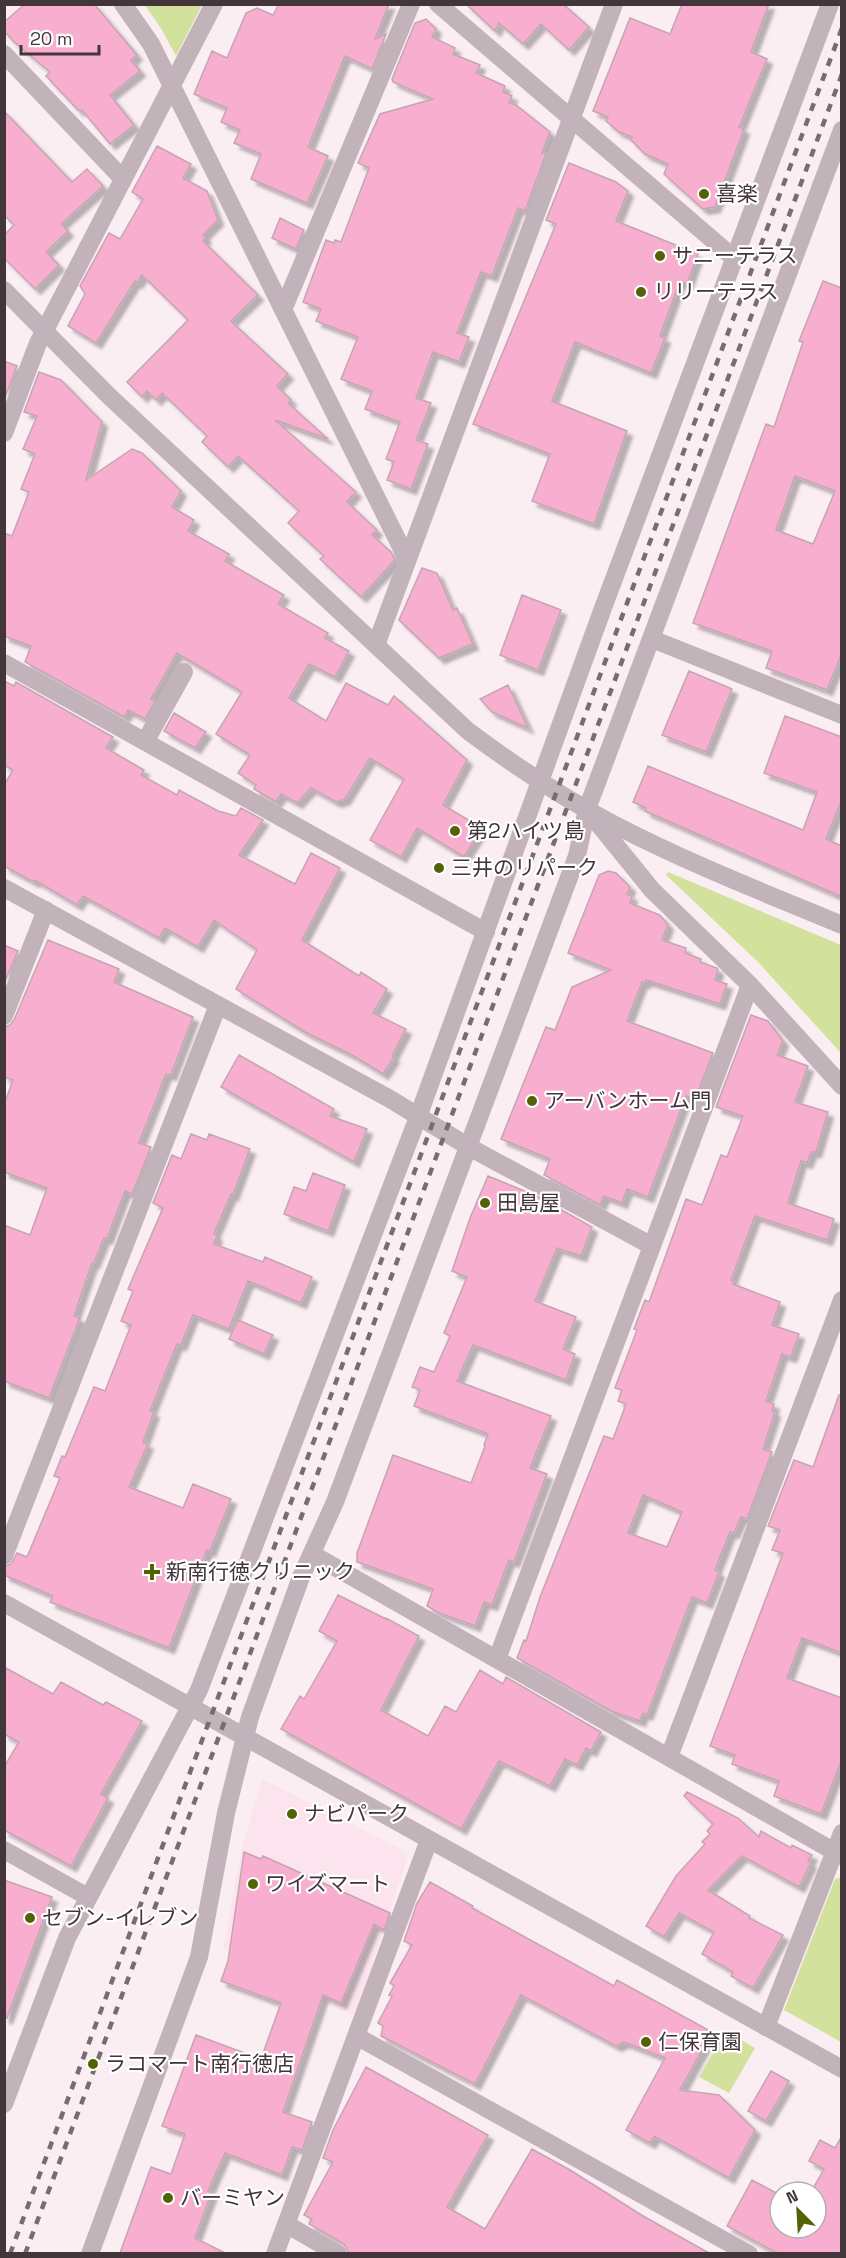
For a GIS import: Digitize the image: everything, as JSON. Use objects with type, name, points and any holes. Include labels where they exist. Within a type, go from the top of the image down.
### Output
[{"type":"street","points":[[123,4],[151,44],[407,560]]},
{"type":"street","points":[[4,434],[38,343],[214,4]]},
{"type":"street","points":[[283,310],[411,4]]},
{"type":"street","points":[[438,4],[735,259]]},
{"type":"street","points":[[376,645],[614,4]]},
{"type":"street","points":[[4,2104],[68,1938],[88,1896],[191,1707],[418,1117],[540,782],[830,4]]},
{"type":"street","points":[[4,54],[123,179]]},
{"type":"street","points":[[90,2253],[199,1957],[206,1928],[213,1875],[244,1737],[297,1588],[335,1502],[469,1147],[577,856],[587,809],[842,130]]},
{"type":"street","points":[[4,290],[109,396],[468,731],[540,782],[623,829],[684,858],[842,925]]},
{"type":"street","points":[[652,639],[841,712]]},
{"type":"street","points":[[4,663],[486,932]]},
{"type":"street","points":[[145,742],[184,672]]},
{"type":"street","points":[[587,809],[652,890],[750,985],[842,1086]]},
{"type":"street","points":[[4,888],[218,1005],[469,1147],[652,1246]]},
{"type":"street","points":[[4,1016],[46,910]]},
{"type":"street","points":[[497,1659],[750,985]]},
{"type":"street","points":[[4,1556],[218,1005]]},
{"type":"street","points":[[669,1757],[842,1300]]},
{"type":"street","points":[[312,1554],[838,1854]]},
{"type":"street","points":[[4,1603],[842,2069]]},
{"type":"street","points":[[766,2027],[838,1854],[842,1833]]},
{"type":"street","points":[[275,2253],[429,1840]]},
{"type":"street","points":[[4,1850],[88,1896]]},
{"type":"street","points":[[356,2036],[749,2253]]},
{"type":"street","points":[[286,2224],[338,2253]]},
{"type":"shaded area","points":[[262,1779],[409,1853],[356,2015],[289,1992],[293,1978],[223,1949],[242,1848]]},
{"type":"green space","points":[[145,5],[202,5],[176,56],[162,30]]},
{"type":"green space","points":[[668,872],[841,945],[841,1053],[758,962],[666,875]]},
{"type":"green space","points":[[842,1877],[841,2042],[784,2010],[835,1879]]},
{"type":"green space","points":[[726,2031],[755,2048],[729,2093],[699,2077]]},
{"type":"building","points":[[25,4],[94,4],[137,55],[131,60],[140,71],[110,95],[134,125],[110,144],[82,110],[78,110],[46,76],[50,72],[4,31],[4,22]]},
{"type":"building","points":[[279,4],[389,4],[375,39],[386,34],[372,69],[345,56],[308,147],[328,156],[307,203],[251,179],[261,154],[234,143],[240,130],[221,122],[227,108],[194,94],[212,51],[227,58],[246,13],[257,8],[273,15]]},
{"type":"building","points":[[466,4],[563,4],[589,27],[569,50],[541,24],[523,44],[499,23],[495,31]]},
{"type":"building","points":[[682,4],[769,4],[751,52],[767,59],[739,127],[744,129],[715,207],[703,209],[664,174],[668,164],[645,154],[631,140],[632,137],[619,132],[606,121],[608,117],[593,111],[630,18],[670,34]]},
{"type":"building","points":[[426,19],[436,29],[432,37],[455,48],[453,54],[480,65],[476,73],[505,86],[503,92],[512,96],[509,103],[516,105],[550,132],[542,153],[546,154],[525,211],[518,208],[492,276],[481,272],[457,333],[469,337],[459,362],[433,352],[416,398],[431,403],[416,440],[428,444],[411,489],[387,480],[394,462],[386,459],[400,422],[365,409],[372,391],[341,379],[358,337],[316,321],[321,309],[303,302],[326,240],[334,243],[335,240],[341,242],[369,168],[358,163],[380,114],[433,99],[393,82],[392,79],[415,23]]},
{"type":"building","points":[[4,111],[72,182],[87,169],[103,186],[61,224],[68,231],[46,252],[59,265],[35,289],[4,258],[4,235],[14,225],[4,215]]},
{"type":"building","points":[[157,146],[191,164],[183,178],[207,191],[218,220],[203,235],[206,238],[203,241],[258,295],[231,321],[288,374],[277,386],[291,400],[288,403],[328,439],[275,420],[356,492],[347,502],[377,530],[372,535],[391,552],[395,560],[361,597],[320,559],[324,556],[288,523],[299,511],[238,456],[228,467],[202,442],[207,436],[162,393],[156,400],[147,391],[142,397],[127,382],[188,320],[142,275],[137,283],[135,281],[96,343],[68,326],[85,294],[80,286],[109,233],[120,239],[143,199],[132,192]]},
{"type":"building","points":[[569,163],[616,182],[628,191],[616,221],[698,254],[687,284],[680,281],[660,336],[665,338],[651,373],[575,342],[552,401],[627,431],[594,524],[532,501],[550,454],[473,424],[556,224],[546,220]]},
{"type":"building","points":[[280,218],[304,230],[296,249],[272,238]]},
{"type":"building","points":[[823,281],[842,288],[842,653],[827,690],[766,668],[772,651],[693,623],[766,424],[774,427],[803,342],[799,341]],"holes":[[[795,476],[835,491],[813,544],[776,530]]]},
{"type":"building","points":[[4,361],[17,366],[4,400]]},
{"type":"building","points":[[39,372],[61,380],[102,422],[86,480],[132,449],[142,453],[181,491],[172,507],[194,520],[188,531],[229,554],[225,561],[284,595],[278,604],[328,633],[325,638],[349,651],[335,677],[309,664],[289,698],[326,721],[346,683],[388,705],[394,696],[467,760],[443,805],[482,828],[464,857],[417,828],[401,857],[370,840],[404,779],[370,758],[345,799],[336,802],[311,788],[297,803],[281,794],[276,802],[254,789],[256,785],[238,773],[250,755],[216,734],[242,692],[177,653],[151,699],[155,702],[145,719],[128,710],[124,717],[25,662],[31,646],[4,636],[4,533],[12,536],[29,492],[21,489],[35,454],[23,449],[37,416],[24,412]]},
{"type":"building","points":[[422,568],[437,573],[453,610],[457,608],[473,644],[439,658],[399,620]]},
{"type":"building","points":[[522,595],[561,610],[538,670],[500,655]]},
{"type":"building","points":[[689,671],[732,689],[706,752],[662,735]]},
{"type":"building","points":[[4,681],[14,686],[16,682],[113,737],[106,748],[144,770],[141,775],[177,795],[179,790],[218,811],[236,816],[241,808],[263,820],[239,855],[295,884],[311,853],[340,868],[302,940],[359,976],[361,972],[387,989],[373,1013],[406,1029],[392,1056],[394,1057],[383,1074],[352,1055],[305,1032],[236,989],[257,950],[214,920],[198,947],[165,928],[159,938],[83,896],[77,905],[35,880],[34,882],[4,866],[4,785],[13,770],[4,765]]},
{"type":"building","points":[[508,685],[528,728],[492,712],[480,699]]},
{"type":"building","points":[[174,713],[206,732],[195,748],[164,731]]},
{"type":"building","points":[[785,716],[842,737],[842,799],[826,839],[842,846],[842,897],[645,811],[646,808],[633,802],[648,766],[803,830],[817,792],[764,773]]},
{"type":"building","points":[[608,871],[616,873],[630,887],[627,894],[632,896],[630,903],[660,915],[668,925],[662,940],[686,948],[685,953],[717,968],[715,980],[727,984],[720,1004],[646,980],[645,983],[642,982],[627,1021],[713,1053],[695,1099],[686,1096],[648,1197],[627,1189],[622,1203],[604,1196],[600,1205],[544,1175],[550,1159],[501,1139],[546,1027],[555,1030],[572,987],[611,970],[568,953],[599,875]]},
{"type":"building","points":[[48,940],[119,969],[114,982],[193,1017],[171,1075],[166,1074],[139,1143],[151,1147],[132,1194],[125,1191],[107,1239],[104,1238],[94,1263],[92,1263],[74,1316],[80,1318],[49,1398],[4,1381],[4,1225],[30,1235],[47,1188],[4,1172],[4,1105],[13,1080],[4,1077],[4,1027],[10,1025],[14,1020]]},
{"type":"building","points":[[4,945],[18,951],[4,984]]},
{"type":"building","points":[[751,1015],[768,1021],[783,1041],[777,1055],[808,1066],[795,1102],[828,1112],[816,1152],[811,1152],[807,1163],[801,1161],[788,1203],[834,1219],[827,1240],[755,1216],[731,1280],[734,1281],[733,1284],[780,1302],[772,1325],[799,1334],[791,1357],[782,1354],[766,1401],[774,1404],[772,1411],[775,1412],[763,1449],[772,1452],[747,1519],[741,1517],[734,1533],[730,1532],[715,1570],[719,1572],[707,1603],[692,1597],[647,1715],[643,1713],[640,1721],[611,1711],[517,1658],[524,1640],[526,1641],[540,1597],[604,1436],[613,1439],[626,1404],[618,1401],[622,1390],[615,1388],[637,1330],[634,1329],[645,1300],[649,1302],[686,1199],[702,1205],[721,1155],[727,1157],[743,1116],[716,1107]],"holes":[[[643,1495],[682,1512],[667,1547],[628,1533]]]},
{"type":"building","points":[[239,1055],[334,1109],[330,1116],[367,1129],[354,1162],[221,1087]]},
{"type":"building","points":[[191,1134],[207,1140],[209,1134],[250,1149],[233,1195],[231,1194],[214,1234],[217,1236],[214,1244],[263,1262],[265,1257],[312,1277],[301,1303],[248,1281],[229,1329],[193,1315],[181,1345],[177,1344],[150,1411],[154,1412],[143,1442],[148,1444],[129,1487],[183,1508],[193,1484],[231,1499],[210,1551],[207,1550],[169,1648],[50,1602],[53,1596],[4,1575],[4,1567],[11,1564],[17,1553],[27,1557],[60,1478],[54,1476],[62,1456],[65,1457],[94,1387],[105,1391],[131,1325],[121,1321],[133,1291],[128,1289],[163,1208],[153,1203],[172,1155],[181,1159]]},
{"type":"building","points":[[313,1173],[345,1185],[328,1231],[284,1214],[294,1187],[306,1191]]},
{"type":"building","points":[[488,1176],[537,1196],[592,1227],[581,1256],[557,1248],[535,1301],[576,1317],[563,1349],[575,1354],[566,1380],[473,1345],[457,1381],[551,1416],[530,1468],[547,1474],[514,1562],[509,1560],[492,1605],[484,1602],[475,1626],[427,1606],[433,1589],[357,1562],[357,1553],[393,1455],[471,1483],[485,1446],[488,1434],[414,1406],[420,1390],[412,1387],[420,1367],[434,1372],[450,1336],[444,1333],[467,1277],[452,1271],[470,1218]]},
{"type":"building","points":[[238,1320],[273,1335],[264,1354],[229,1339]]},
{"type":"building","points":[[839,1395],[842,1396],[842,1653],[802,1638],[787,1678],[842,1698],[842,1759],[821,1814],[774,1796],[779,1781],[732,1764],[735,1755],[710,1746],[783,1553],[772,1550],[780,1530],[768,1526],[794,1460],[813,1467]]},
{"type":"building","points":[[338,1595],[419,1636],[381,1710],[428,1736],[445,1706],[456,1712],[480,1670],[503,1684],[506,1677],[601,1732],[591,1751],[586,1748],[577,1765],[565,1759],[550,1786],[499,1761],[461,1829],[281,1729],[300,1696],[304,1699],[337,1641],[319,1631]]},
{"type":"building","points":[[4,1667],[53,1694],[61,1682],[103,1705],[106,1702],[142,1721],[101,1794],[108,1798],[71,1866],[4,1830],[4,1767],[19,1742],[4,1734]]},
{"type":"building","points":[[687,1792],[738,1818],[759,1837],[761,1831],[791,1848],[792,1845],[812,1855],[808,1861],[811,1863],[799,1887],[742,1856],[708,1890],[750,1916],[749,1918],[783,1935],[753,1988],[731,1976],[733,1972],[702,1954],[714,1932],[679,1913],[664,1937],[646,1926],[676,1876],[705,1844],[702,1842],[710,1834],[707,1831],[713,1824],[684,1796]]},
{"type":"building","points":[[244,1852],[261,1859],[263,1856],[390,1913],[384,1930],[374,1924],[341,2003],[323,1995],[283,2112],[312,2122],[302,2150],[292,2147],[282,2175],[225,2153],[208,2191],[212,2192],[195,2238],[225,2253],[120,2253],[151,2167],[171,2174],[185,2134],[162,2126],[196,2035],[261,2059],[281,2003],[221,1981],[228,1961]]},
{"type":"building","points":[[4,1880],[52,1897],[7,2018],[4,2018]]},
{"type":"building","points":[[430,1882],[473,1906],[472,1908],[614,1986],[617,1980],[712,2032],[680,2090],[719,2095],[755,2130],[729,2178],[654,2136],[650,2143],[626,2130],[665,2058],[624,2042],[616,2046],[521,1995],[475,2084],[381,2036],[383,2026],[378,2023],[392,1996],[389,1995],[394,1986],[390,1983],[412,1945],[404,1941],[417,1903]]},
{"type":"building","points":[[366,2067],[488,2135],[447,2207],[485,2229],[532,2149],[709,2253],[349,2253],[344,2244],[309,2224],[312,2219],[304,2215],[333,2162],[323,2158],[333,2130]]},
{"type":"building","points":[[771,2071],[789,2081],[766,2121],[748,2111]]},
{"type":"building","points":[[842,2136],[842,2253],[777,2253],[727,2226],[752,2180],[768,2189],[768,2240],[828,2240],[828,2180],[818,2180],[824,2169],[809,2161],[820,2140],[835,2148]]},
{"type":"railway","points":[[10,2254],[842,28]]},
{"type":"railway","points":[[25,2254],[842,74]]},
{"type":"place","name":"喜楽","points":[[704,194]]},
{"type":"place","name":"サニーテラス","points":[[660,256]]},
{"type":"place","name":"リリーテラス","points":[[641,292]]},
{"type":"place","name":"第2ハイツ島","points":[[455,831]]},
{"type":"place","name":"三井のリパーク","points":[[439,868]]},
{"type":"place","name":"アーバンホーム門","points":[[532,1101]]},
{"type":"place","name":"田島屋","points":[[485,1203]]},
{"type":"place","name":"新南行徳クリニック","points":[[152,1572]]},
{"type":"place","name":"ナビパーク","points":[[292,1814]]},
{"type":"place","name":"ワイズマート","points":[[253,1884]]},
{"type":"place","name":"セブン-イレブン","points":[[30,1918]]},
{"type":"place","name":"仁保育園","points":[[646,2042]]},
{"type":"place","name":"ラコマート南行徳店","points":[[93,2064]]},
{"type":"place","name":"バーミヤン","points":[[168,2198]]}]
